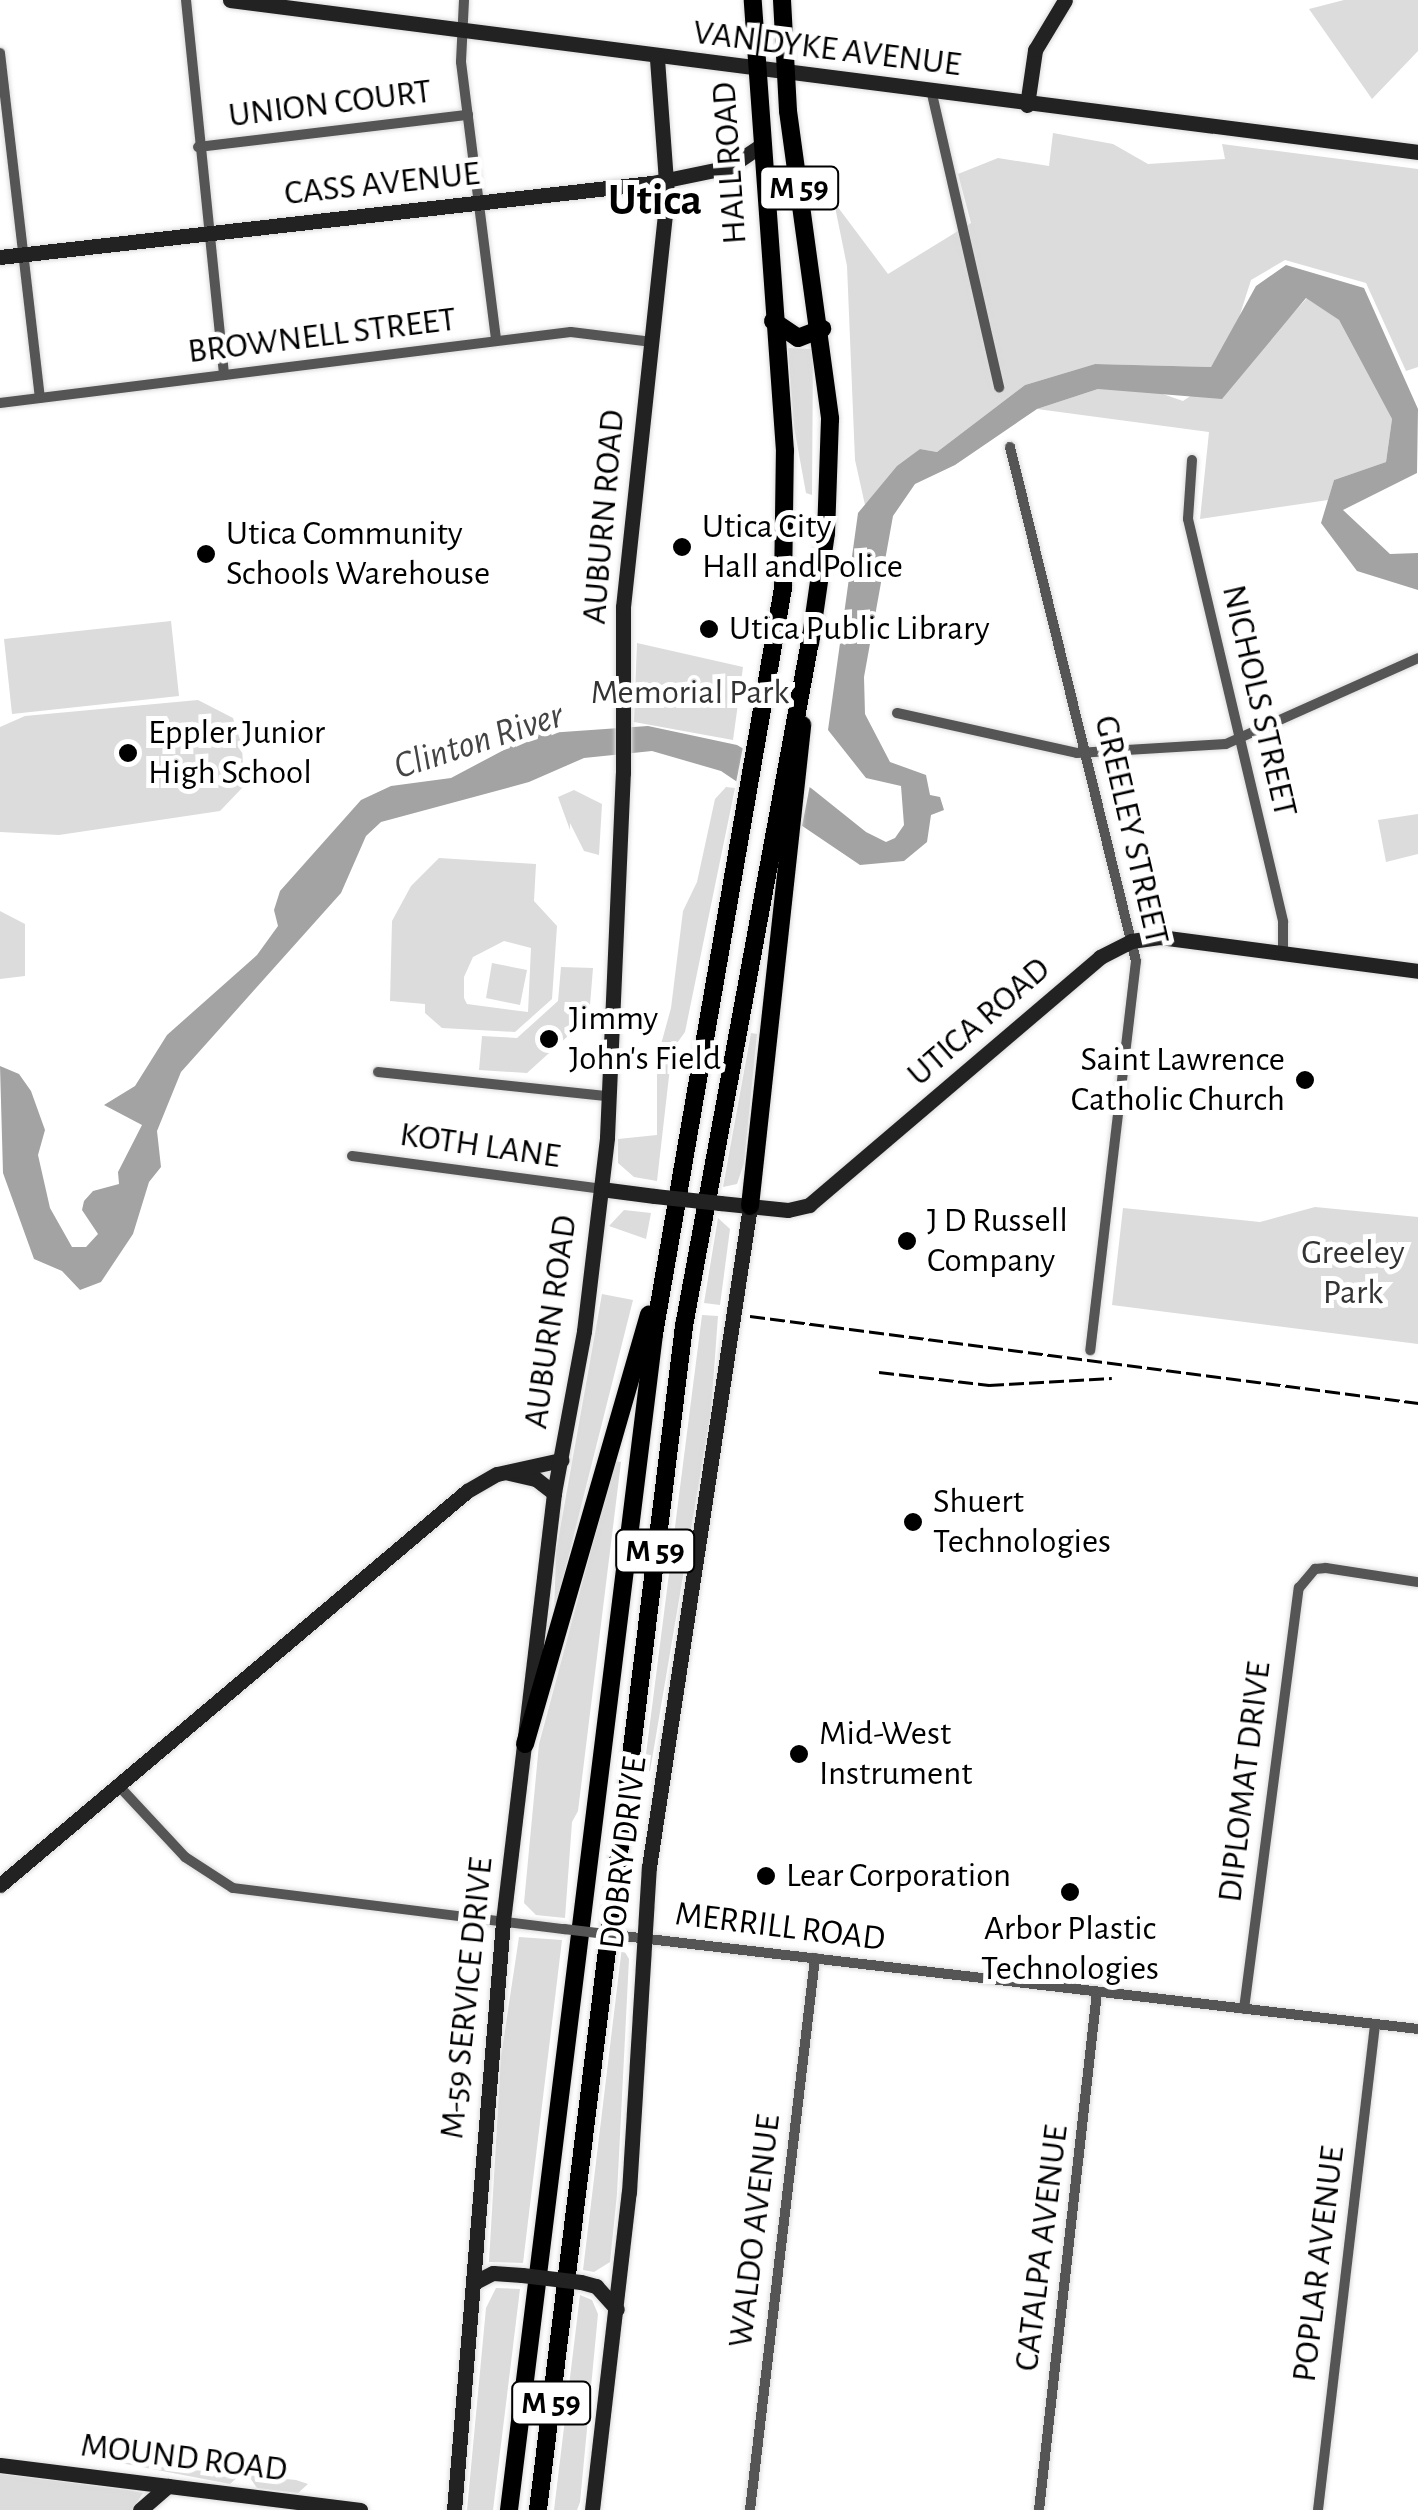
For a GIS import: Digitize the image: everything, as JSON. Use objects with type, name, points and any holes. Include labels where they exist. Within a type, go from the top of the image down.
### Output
[{"type":"highway","name":"HALL ROAD","points":[[753,0],[773,321]]},
{"type":"highway","name":"HALL ROAD","points":[[782,0],[784,74],[822,329]]},
{"type":"highway","points":[[773,321],[798,338],[822,329]]},
{"type":"highway","name":"M 59","points":[[509,2510],[662,1277],[756,755],[785,556],[773,321]]},
{"type":"highway","name":"M 59","points":[[538,2510],[682,1342],[784,816],[811,636],[829,478],[822,329]]},
{"type":"highway","points":[[750,1206],[784,816]]},
{"type":"highway","points":[[525,1744],[662,1277]]},
{"type":"street","points":[[186,0],[224,376]]},
{"type":"street","name":"VAN DYKE AVENUE","points":[[230,0],[932,94],[1418,152]]},
{"type":"street","points":[[464,0],[461,30],[468,115],[496,341]]},
{"type":"street","points":[[1026,105],[1035,50],[1059,2]]},
{"type":"street","points":[[0,53],[40,398]]},
{"type":"street","name":"AUBURN ROAD","points":[[554,1493],[601,1189],[608,1096],[624,773],[626,574],[666,180],[657,58]]},
{"type":"street","points":[[932,94],[999,388]]},
{"type":"street","name":"UNION COURT","points":[[198,147],[468,115]]},
{"type":"street","name":"CASS AVENUE","points":[[0,258],[666,180],[729,167],[762,144]]},
{"type":"street","name":"BROWNELL STREET","points":[[0,403],[576,332],[652,342]]},
{"type":"street","name":"GREELEY STREET","points":[[1010,447],[1135,969],[1090,1350]]},
{"type":"street","name":"NICHOLS STREET","points":[[1192,460],[1187,513],[1284,922],[1283,953]]},
{"type":"street","points":[[897,713],[1084,754],[1240,742],[1418,658]]},
{"type":"street","name":"UTICA ROAD","points":[[601,1189],[788,1210],[809,1204],[1100,957],[1131,941],[1160,937],[1418,971]]},
{"type":"street","points":[[378,1072],[608,1096]]},
{"type":"street","name":"KOTH LANE","points":[[352,1156],[601,1189]]},
{"type":"street","name":"DOBRY DRIVE","points":[[592,2510],[617,2309],[642,1938],[750,1206]]},
{"type":"street","name":"AUBURN ROAD","points":[[0,1885],[449,1505],[506,1472],[561,1460]]},
{"type":"street","points":[[506,1472],[536,1480],[554,1493]]},
{"type":"street","name":"M-59 SERVICE DRIVE","points":[[454,2510],[503,1922],[554,1493]]},
{"type":"street","name":"DIPLOMAT DRIVE","points":[[1244,2009],[1295,1600],[1316,1569],[1418,1582]]},
{"type":"street","name":"MERRILL ROAD","points":[[117,1784],[220,1884],[503,1922],[1418,2029]]},
{"type":"street","name":"WALDO AVENUE","points":[[750,2510],[815,1958]]},
{"type":"street","name":"CATALPA AVENUE","points":[[1039,2510],[1097,1992]]},
{"type":"street","name":"POPLAR AVENUE","points":[[1318,2510],[1374,2024]]},
{"type":"street","points":[[475,2282],[493,2274],[581,2282],[596,2286],[617,2309]]},
{"type":"street","name":"MOUND ROAD","points":[[0,2465],[360,2510]]},
{"type":"street","points":[[140,2510],[168,2486]]},
{"type":"green space","points":[[1344,0],[1418,0],[1418,51],[1372,99],[1309,9]]},
{"type":"green space","points":[[1053,133],[1113,144],[1148,164],[1225,159],[1222,144],[1418,169],[1418,367],[1406,371],[1366,283],[1285,260],[1251,280],[1237,324],[1211,367],[1095,364],[1025,385],[937,452],[920,449],[865,505],[855,460],[847,266],[834,202],[888,274],[971,223],[958,174],[998,158],[1049,166]]},
{"type":"green space","points":[[1307,298],[1339,320],[1392,419],[1386,462],[1334,480],[1328,500],[1200,519],[1209,432],[1037,409],[1098,389],[1151,390],[1183,401],[1262,348]]},
{"type":"green space","points":[[788,348],[813,349],[812,495],[806,493],[794,427]]},
{"type":"green space","points":[[171,621],[179,696],[12,714],[4,639]]},
{"type":"green space","name":"Memorial Park","points":[[637,643],[743,667],[733,740],[634,722]]},
{"type":"green space","points":[[198,700],[233,718],[242,746],[244,786],[220,811],[59,835],[0,832],[0,727],[25,716]]},
{"type":"green space","points":[[726,787],[735,788],[685,1032],[672,1050],[657,1181],[634,1177],[618,1163],[618,1139],[657,1135],[657,1059],[671,1008],[683,911],[697,882],[715,799]]},
{"type":"green space","points":[[574,790],[602,804],[599,855],[584,851],[570,823],[570,830],[558,797]]},
{"type":"green space","points":[[1418,814],[1418,854],[1386,862],[1378,820]]},
{"type":"green space","points":[[439,858],[536,864],[534,901],[557,926],[552,999],[515,1032],[442,1028],[425,1013],[425,1004],[390,1001],[392,921],[411,886]],"holes":[[[504,941],[531,948],[528,1012],[467,1004],[464,977],[473,957]]]},
{"type":"green space","points":[[0,911],[25,924],[25,976],[0,979]]},
{"type":"green space","points":[[492,963],[527,970],[520,1005],[486,998]]},
{"type":"green space","points":[[561,967],[593,968],[589,1017],[527,1073],[479,1070],[482,1036],[517,1038],[558,1001]]},
{"type":"green space","points":[[751,1033],[757,1034],[744,1163],[737,1184],[723,1187]]},
{"type":"green space","name":"Greeley Park","points":[[1315,1207],[1418,1217],[1418,1344],[1112,1305],[1123,1208],[1260,1222]]},
{"type":"green space","points":[[624,1210],[651,1213],[646,1239],[609,1226]]},
{"type":"green space","points":[[718,1218],[730,1229],[720,1305],[704,1303]]},
{"type":"green space","points":[[602,1294],[633,1300],[554,1614],[556,1552]]},
{"type":"green space","points":[[702,1315],[718,1316],[711,1411],[650,1771],[644,1770]]},
{"type":"green space","points":[[615,1461],[621,1462],[578,1811],[572,1822],[565,1918],[536,1915],[524,1903],[539,1744]]},
{"type":"green space","points":[[519,1937],[562,1940],[523,2263],[489,2262],[501,2057]]},
{"type":"green space","points":[[622,1947],[629,1959],[617,2194],[610,2262],[594,2272],[583,2270]]},
{"type":"green space","points":[[496,2288],[520,2289],[493,2510],[467,2510],[486,2308]]},
{"type":"green space","points":[[580,2295],[592,2300],[598,2314],[580,2502],[577,2510],[554,2510]]},
{"type":"green space","points":[[105,2460],[169,2468],[241,2474],[230,2484]]},
{"type":"green space","points":[[0,2474],[143,2493],[132,2510],[0,2510]]},
{"type":"green space","points":[[248,2475],[308,2484],[298,2493],[257,2488]]},
{"type":"shaded area","points":[[1286,265],[1364,288],[1418,409],[1417,473],[1343,510],[1390,554],[1418,553],[1418,590],[1357,571],[1321,523],[1334,480],[1386,462],[1392,419],[1339,320],[1306,298],[1222,399],[1098,389],[1037,409],[955,465],[915,484],[893,516],[864,677],[865,714],[890,762],[926,775],[930,795],[940,797],[944,810],[931,815],[927,842],[904,861],[860,865],[721,771],[652,751],[584,758],[529,782],[381,822],[366,836],[341,893],[181,1072],[157,1131],[161,1167],[149,1182],[133,1234],[101,1282],[80,1290],[62,1271],[34,1259],[3,1173],[0,1066],[19,1074],[31,1091],[45,1130],[38,1155],[50,1208],[72,1247],[86,1247],[98,1234],[82,1210],[84,1201],[93,1191],[119,1184],[118,1172],[142,1125],[104,1105],[135,1086],[167,1035],[257,955],[278,926],[274,910],[280,891],[361,800],[391,786],[451,778],[534,734],[648,726],[737,745],[811,788],[866,832],[886,842],[895,838],[904,825],[901,786],[866,778],[828,730],[858,513],[897,466],[920,449],[937,452],[1025,385],[1095,364],[1211,367],[1256,286]]},
{"type":"pier","points":[[743,747],[810,785],[802,826],[735,788]]},
{"type":"railway","points":[[750,1316],[1418,1403]]},
{"type":"railway","points":[[879,1372],[989,1385],[1112,1378]]},
{"type":"place","name":"Utica City Hall and Police","points":[[682,547]]},
{"type":"place","name":"Utica Community Schools Warehouse","points":[[206,554]]},
{"type":"place","name":"Utica Public Library","points":[[709,629]]},
{"type":"place","name":"Eppler Junior High School","points":[[128,753]]},
{"type":"place","name":"Jimmy John's Field","points":[[549,1039]]},
{"type":"place","name":"Saint Lawrence Catholic Church","points":[[1305,1080]]},
{"type":"place","name":"J D Russell Company","points":[[907,1241]]},
{"type":"place","name":"Shuert Technologies","points":[[913,1522]]},
{"type":"place","name":"Mid-West Instrument","points":[[799,1754]]},
{"type":"place","name":"Lear Corporation","points":[[766,1876]]},
{"type":"place","name":"Arbor Plastic Technologies","points":[[1070,1892]]},
{"type":"district","name":"Utica","points":[[655,201]]},
{"type":"water label","name":"Clinton River","points":[[479,742]]}]
